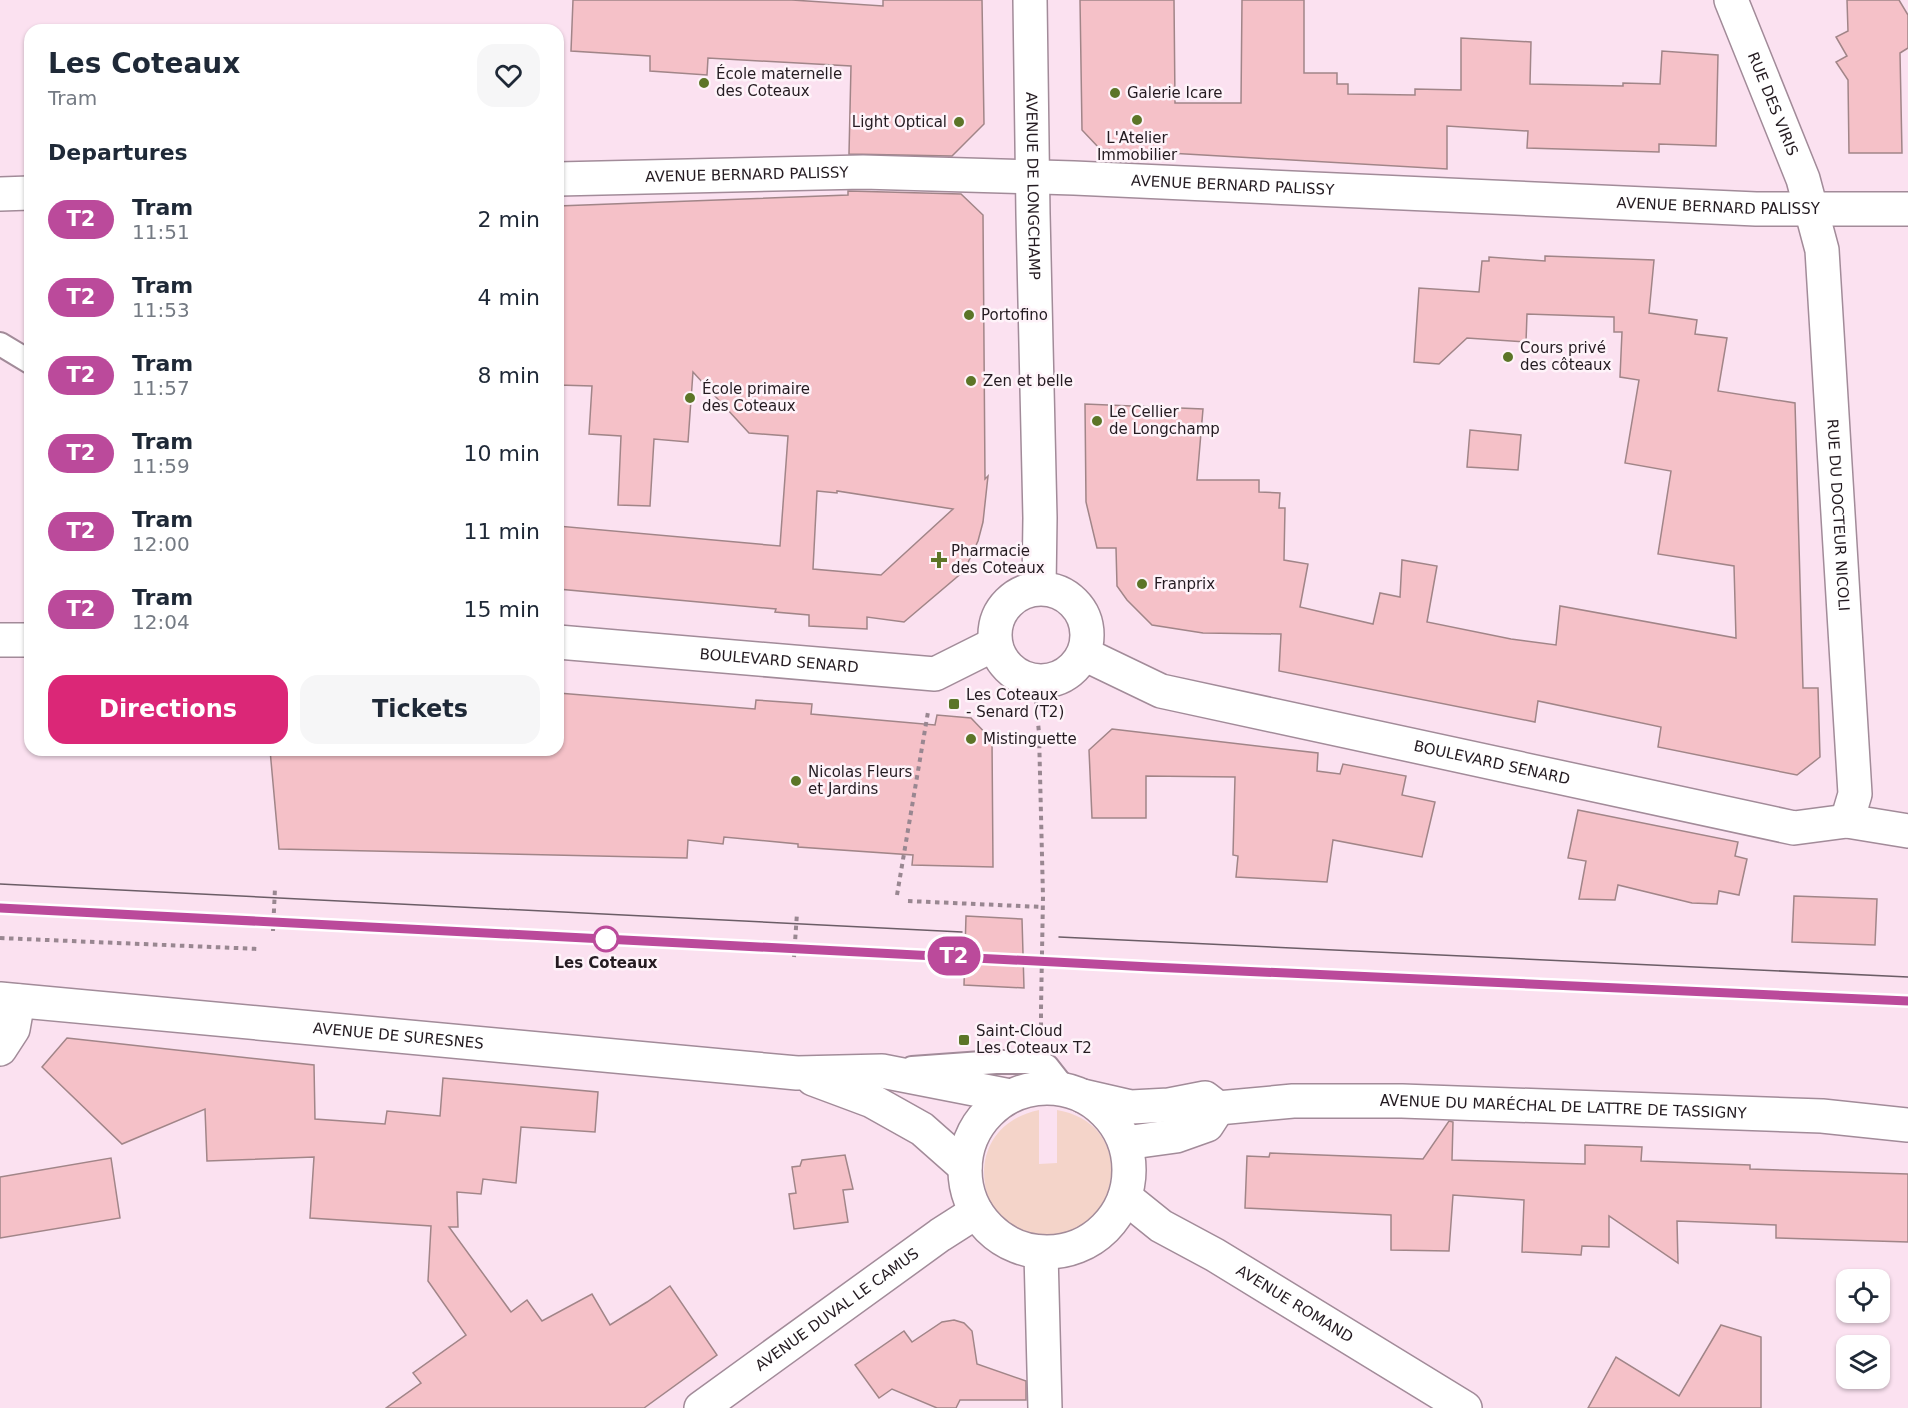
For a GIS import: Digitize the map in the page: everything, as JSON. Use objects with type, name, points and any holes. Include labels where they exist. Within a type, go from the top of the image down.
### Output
[{"type":"street","name":"AVENUE DE LONGCHAMP","points":[[1030,0],[1040,519],[1039,588]]},
{"type":"street","name":"RUE DES VIRIS","points":[[1731,0],[1803,179],[1811,209]]},
{"type":"street","name":"AVENUE BERNARD PALISSY","points":[[564,179],[863,172],[1032,176],[1744,208],[1908,209]]},
{"type":"street","points":[[0,194],[24,193]]},
{"type":"street","name":"RUE DU DOCTEUR NICOLI","points":[[1811,209],[1822,250],[1854,771],[1855,794],[1847,821]]},
{"type":"street","points":[[1039,588],[1061,592],[1074,602],[1083,615],[1088,639],[1084,654],[1075,667],[1063,676],[1047,682],[1027,680],[1012,672],[1001,660],[995,644],[994,629],[999,614],[1009,601],[1024,591],[1039,588]]},
{"type":"street","points":[[0,640],[24,640]]},
{"type":"street","name":"BOULEVARD SENARD","points":[[564,643],[934,674]]},
{"type":"street","points":[[934,674],[995,644]]},
{"type":"street","name":"BOULEVARD SENARD","points":[[1084,654],[1161,691],[1794,828],[1847,821],[1908,831]]},
{"type":"street","points":[[0,1049],[13,1029],[9,1000]]},
{"type":"street","name":"AVENUE DE SURESNES","points":[[9,1000],[797,1073],[882,1071],[1010,1096]]},
{"type":"street","name":"AVENUE DE SURESNES","points":[[797,1073],[872,1101],[922,1129],[964,1167]]},
{"type":"street","points":[[1038,1088],[1074,1092],[1109,1115],[1125,1143],[1130,1170],[1125,1197],[1113,1221],[1093,1240],[1068,1251],[1041,1253],[1015,1246],[993,1233],[976,1212],[967,1190],[964,1167],[971,1138],[987,1114],[1010,1096],[1038,1088]]},
{"type":"street","name":"AVENUE DU MARÉCHAL DE LATTRE DE TASSIGNY","points":[[1074,1092],[1131,1107],[1169,1105],[1205,1098],[1218,1108],[1293,1101],[1402,1101],[1822,1116],[1908,1125]]},
{"type":"street","points":[[1125,1143],[1176,1136],[1207,1125],[1218,1108]]},
{"type":"street","name":"AVENUE ROMAND","points":[[1125,1197],[1161,1226],[1225,1261],[1465,1408]]},
{"type":"street","name":"AVENUE DUVAL LE CAMUS","points":[[700,1408],[940,1235],[976,1212]]},
{"type":"street","points":[[1041,1253],[1045,1408]]},
{"type":"lane","points":[[0,344],[24,358]]},
{"type":"lane","name":"AVENUE DE SURESNES","points":[[882,1071],[996,1062],[1040,1062],[1074,1092]]},
{"type":"path","points":[[897,895],[934,674]]},
{"type":"path","points":[[1034,681],[1039,733],[1043,897],[1041,1009]]},
{"type":"path","points":[[273,931],[275,888]]},
{"type":"path","points":[[908,901],[1043,907]]},
{"type":"path","points":[[794,957],[797,913]]},
{"type":"path","points":[[0,938],[259,949]]},
{"type":"shaded area","points":[[1039,1110],[1039,1164],[1057,1163],[1057,1110],[1086,1121],[1104,1140],[1111,1163],[1109,1188],[1098,1210],[1080,1227],[1055,1236],[1025,1232],[1009,1224],[999,1215],[989,1200],[985,1184],[986,1155],[999,1131],[1023,1115]]},
{"type":"building","points":[[573,0],[792,0],[883,6],[883,0],[982,0],[984,124],[952,156],[849,154],[851,66],[708,58],[707,75],[650,71],[650,56],[571,51]]},
{"type":"building","points":[[1080,0],[1174,0],[1175,103],[1241,103],[1242,0],[1304,0],[1304,73],[1337,73],[1337,84],[1348,84],[1348,94],[1415,95],[1415,89],[1461,90],[1461,38],[1531,42],[1530,84],[1623,86],[1623,83],[1660,84],[1662,51],[1718,55],[1716,146],[1659,144],[1659,152],[1527,148],[1528,131],[1447,126],[1447,169],[1100,149],[1082,130]]},
{"type":"building","points":[[1847,0],[1899,0],[1908,15],[1908,48],[1900,53],[1902,153],[1849,153],[1848,80],[1836,62],[1847,56],[1836,37],[1848,31]]},
{"type":"building","points":[[848,191],[961,194],[983,215],[985,479],[988,476],[983,522],[978,541],[964,571],[904,622],[867,617],[867,629],[809,626],[809,615],[775,612],[776,609],[564,590],[564,527],[780,546],[788,436],[749,433],[693,372],[688,442],[654,439],[650,506],[618,505],[621,436],[589,434],[592,386],[564,385],[564,206],[848,195]],"holes":[[[817,491],[837,493],[837,491],[953,509],[881,575],[813,569]]]},
{"type":"building","points":[[1545,256],[1654,260],[1649,313],[1697,320],[1695,334],[1727,338],[1718,391],[1795,403],[1803,688],[1818,688],[1820,757],[1797,775],[1658,747],[1661,727],[1538,701],[1535,722],[1279,671],[1281,634],[1203,633],[1152,625],[1127,600],[1117,586],[1116,548],[1097,548],[1086,502],[1085,404],[1203,409],[1197,480],[1259,480],[1259,492],[1280,493],[1279,508],[1285,508],[1284,560],[1308,564],[1300,607],[1373,624],[1380,593],[1400,597],[1402,560],[1437,566],[1427,622],[1511,639],[1556,645],[1560,606],[1736,638],[1734,566],[1658,554],[1671,471],[1625,463],[1639,380],[1620,377],[1622,332],[1614,332],[1614,317],[1527,314],[1526,342],[1467,338],[1439,364],[1414,362],[1419,288],[1479,292],[1482,261],[1489,261],[1489,257],[1545,261]]},
{"type":"building","points":[[1470,430],[1521,435],[1518,470],[1467,467]]},
{"type":"building","points":[[564,693],[755,709],[756,700],[812,704],[811,714],[935,725],[937,715],[971,718],[992,740],[993,867],[912,865],[913,855],[798,847],[798,844],[724,837],[723,844],[688,840],[687,858],[279,849],[271,756],[564,756]]},
{"type":"building","points":[[1112,729],[1318,753],[1317,771],[1340,774],[1343,764],[1406,776],[1402,795],[1435,802],[1422,857],[1333,840],[1327,882],[1236,877],[1238,856],[1233,855],[1235,777],[1146,776],[1146,818],[1092,818],[1089,750]]},
{"type":"building","points":[[1578,810],[1738,842],[1735,856],[1747,859],[1739,895],[1719,891],[1717,904],[1692,903],[1618,885],[1615,900],[1579,899],[1586,861],[1568,858]]},
{"type":"building","points":[[1794,896],[1877,899],[1875,945],[1792,942]]},
{"type":"building","points":[[966,916],[1022,919],[1024,988],[964,985]]},
{"type":"building","points":[[67,1038],[314,1065],[315,1119],[385,1124],[387,1111],[440,1116],[443,1078],[598,1092],[595,1132],[521,1127],[516,1183],[483,1179],[481,1194],[457,1192],[458,1227],[449,1227],[511,1312],[527,1300],[542,1321],[592,1294],[610,1325],[670,1286],[717,1355],[644,1408],[386,1408],[421,1383],[413,1373],[466,1335],[428,1281],[431,1226],[310,1218],[314,1157],[207,1161],[205,1109],[122,1144],[42,1067]]},
{"type":"building","points":[[1449,1121],[1453,1122],[1452,1160],[1585,1164],[1585,1145],[1642,1147],[1641,1161],[1750,1165],[1750,1169],[1908,1174],[1908,1242],[1776,1238],[1776,1225],[1677,1221],[1678,1263],[1609,1216],[1609,1247],[1582,1246],[1581,1255],[1522,1252],[1524,1200],[1453,1195],[1449,1251],[1391,1250],[1391,1215],[1245,1208],[1247,1156],[1269,1157],[1270,1153],[1423,1159]]},
{"type":"building","points":[[845,1155],[853,1189],[843,1190],[848,1222],[794,1229],[789,1194],[796,1193],[792,1167],[800,1166],[802,1160]]},
{"type":"building","points":[[111,1158],[120,1218],[0,1238],[0,1177]]},
{"type":"building","points":[[954,1320],[964,1323],[972,1331],[977,1364],[1026,1381],[1026,1400],[960,1400],[956,1408],[937,1408],[892,1389],[879,1398],[855,1365],[904,1331],[912,1342],[942,1322]]},
{"type":"building","points":[[1721,1325],[1761,1337],[1761,1408],[1588,1408],[1616,1357],[1679,1396]]},
{"type":"tram line","points":[[0,884],[962,932]]},
{"type":"tram line","points":[[0,908],[962,957]]},
{"type":"tram line","name":"T2","points":[[0,908],[1151,967],[1908,1001]]},
{"type":"tram line","points":[[1059,937],[1908,977]]},
{"type":"tram line","points":[[1060,962],[1908,1001]]},
{"type":"place","name":"École maternelle des Coteaux","points":[[704,83]]},
{"type":"place","name":"Galerie Icare","points":[[1115,93]]},
{"type":"place","name":"L'Atelier Immobilier","points":[[1137,120]]},
{"type":"place","name":"Light Optical","points":[[959,122]]},
{"type":"place","name":"Portofino","points":[[969,315]]},
{"type":"place","name":"Cours privé des côteaux","points":[[1508,357]]},
{"type":"place","name":"Zen et belle","points":[[971,381]]},
{"type":"place","name":"École primaire des Coteaux","points":[[690,398]]},
{"type":"place","name":"Le Cellier de Longchamp","points":[[1097,421]]},
{"type":"place","name":"Pharmacie des Coteaux","points":[[939,560]]},
{"type":"place","name":"Franprix","points":[[1142,584]]},
{"type":"place","name":"Les Coteaux - Senard (T2)","points":[[954,704]]},
{"type":"place","name":"Mistinguette","points":[[971,739]]},
{"type":"place","name":"Nicolas Fleurs et Jardins","points":[[796,781]]},
{"type":"place","name":"Les Coteaux","points":[[606,939]]},
{"type":"place","name":"Saint-Cloud Les Coteaux T2","points":[[964,1040]]}]
